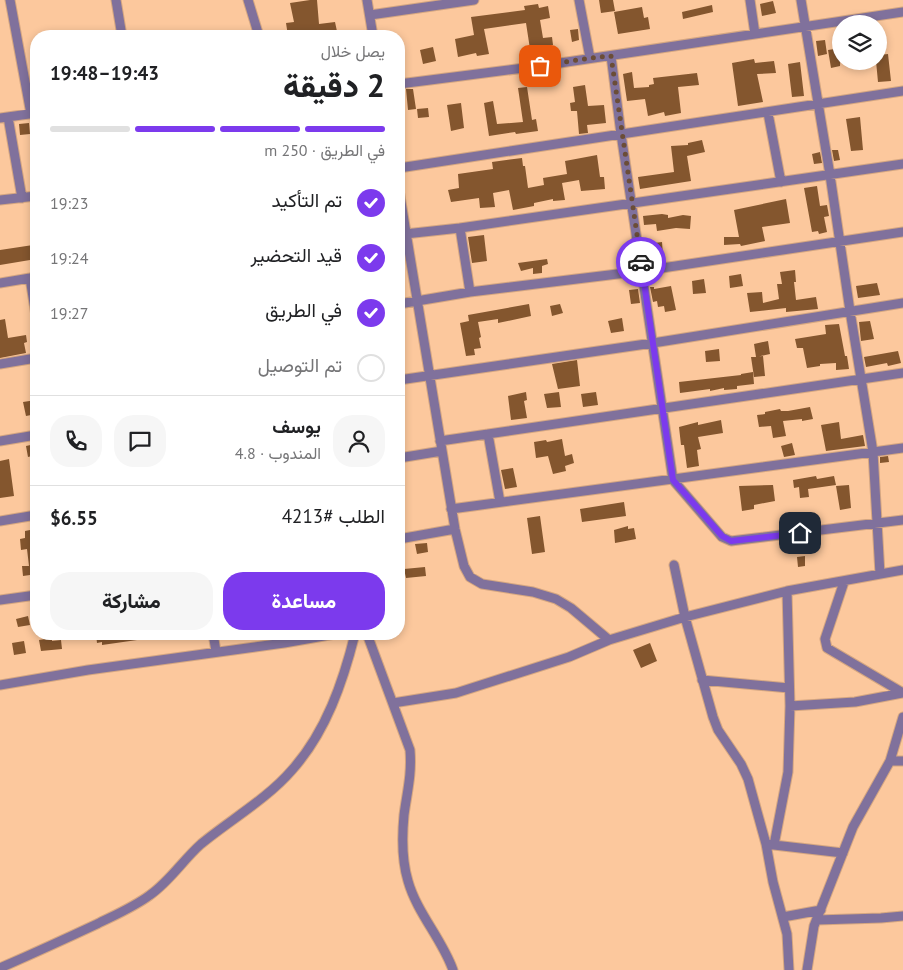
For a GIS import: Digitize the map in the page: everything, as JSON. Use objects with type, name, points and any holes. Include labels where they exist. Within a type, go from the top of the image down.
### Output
[{"type":"street","points":[[10,0],[30,98]]},
{"type":"street","points":[[116,0],[121,30]]},
{"type":"street","points":[[248,0],[257,30]]},
{"type":"street","points":[[367,0],[372,30]]},
{"type":"street","points":[[370,15],[474,0]]},
{"type":"street","points":[[579,0],[590,58]]},
{"type":"street","points":[[750,0],[755,34]]},
{"type":"street","points":[[800,0],[830,175],[873,452],[880,574]]},
{"type":"street","points":[[405,83],[611,56],[903,12]]},
{"type":"street","points":[[611,56],[673,480],[722,536],[731,541],[903,520]]},
{"type":"street","points":[[405,167],[903,91]]},
{"type":"street","points":[[768,112],[781,182]]},
{"type":"street","points":[[22,198],[4,118],[30,114]]},
{"type":"street","points":[[608,640],[571,608],[556,599],[533,592],[482,584],[470,577],[464,566],[451,509],[406,234],[460,228],[903,164]]},
{"type":"street","points":[[0,200],[30,197]]},
{"type":"street","points":[[460,228],[470,292]]},
{"type":"street","points":[[405,303],[470,292],[642,271],[903,232]]},
{"type":"street","points":[[0,283],[30,278]]},
{"type":"street","points":[[405,379],[903,304]]},
{"type":"street","points":[[0,364],[30,359]]},
{"type":"street","points":[[440,441],[903,373]]},
{"type":"street","points":[[488,434],[500,502]]},
{"type":"street","points":[[0,441],[30,436]]},
{"type":"street","points":[[451,509],[903,448]]},
{"type":"street","points":[[405,457],[442,451]]},
{"type":"street","points":[[0,521],[30,516]]},
{"type":"street","points":[[405,538],[455,529]]},
{"type":"street","points":[[674,565],[685,617],[718,730],[741,764],[748,779],[770,844],[773,882],[787,934],[789,970]]},
{"type":"street","points":[[393,703],[456,693],[569,657],[608,640],[685,617],[787,591],[903,570]]},
{"type":"street","points":[[844,582],[825,639],[827,648],[903,693]]},
{"type":"street","points":[[770,844],[788,772],[790,661],[787,591]]},
{"type":"street","points":[[0,600],[30,595]]},
{"type":"street","points":[[214,640],[216,652]]},
{"type":"street","points":[[0,686],[88,670],[296,640]]},
{"type":"street","points":[[0,968],[124,911],[148,897],[200,845],[256,803],[292,770],[330,713],[347,666],[354,640]]},
{"type":"street","points":[[369,640],[410,750],[412,769],[404,816],[404,854],[408,881],[453,970]]},
{"type":"street","points":[[702,680],[789,688]]},
{"type":"street","points":[[790,706],[855,702],[903,693]]},
{"type":"street","points":[[806,970],[817,920],[853,827],[890,761],[903,717]]},
{"type":"street","points":[[890,761],[903,760]]},
{"type":"street","points":[[770,844],[843,853]]},
{"type":"street","points":[[783,917],[821,910]]},
{"type":"street","points":[[817,920],[903,916]]},
{"type":"building","points":[[317,0],[319,24],[335,22],[337,30],[287,30],[286,23],[294,22],[290,3]]},
{"type":"building","points":[[599,0],[613,0],[615,11],[601,13]]},
{"type":"building","points":[[773,1],[776,13],[762,16],[760,4]]},
{"type":"building","points":[[538,4],[539,8],[548,6],[550,18],[540,20],[543,38],[552,37],[553,45],[530,49],[526,23],[484,29],[489,54],[477,56],[476,53],[458,57],[455,39],[474,35],[471,17],[525,10],[524,6]]},
{"type":"building","points":[[712,5],[713,12],[683,19],[682,12]]},
{"type":"building","points":[[642,7],[644,18],[648,17],[650,29],[618,34],[614,12]]},
{"type":"building","points":[[578,29],[579,40],[572,42],[570,30]]},
{"type":"building","points":[[825,40],[827,54],[818,56],[816,41]]},
{"type":"building","points":[[433,47],[436,61],[423,64],[420,50]]},
{"type":"building","points":[[832,49],[831,68],[828,50]]},
{"type":"building","points":[[887,54],[891,81],[878,82],[877,70],[887,70]]},
{"type":"building","points":[[754,59],[755,63],[774,61],[776,73],[757,74],[763,102],[738,106],[732,63]]},
{"type":"building","points":[[800,62],[804,96],[792,97],[788,64]]},
{"type":"building","points":[[632,72],[634,88],[649,87],[649,85],[654,84],[653,78],[697,73],[699,85],[678,87],[681,113],[665,116],[664,112],[648,116],[645,99],[627,101],[623,74]]},
{"type":"building","points":[[585,85],[588,106],[604,105],[606,123],[587,125],[588,133],[579,134],[577,111],[571,111],[570,103],[575,102],[573,87]]},
{"type":"building","points":[[527,87],[532,120],[536,119],[538,131],[489,136],[484,103],[493,101],[497,124],[523,122],[518,88]]},
{"type":"building","points":[[406,89],[413,89],[416,109],[408,110]]},
{"type":"building","points":[[461,103],[464,128],[451,131],[447,105]]},
{"type":"building","points":[[428,108],[429,117],[418,118],[417,109]]},
{"type":"building","points":[[860,117],[863,150],[851,151],[846,119]]},
{"type":"building","points":[[29,123],[30,134],[20,135],[19,124]]},
{"type":"building","points":[[702,140],[705,152],[687,156],[691,181],[640,189],[638,177],[674,172],[671,146],[688,145],[688,143]]},
{"type":"building","points":[[832,150],[838,150],[840,160],[834,161]]},
{"type":"building","points":[[820,152],[822,163],[814,164],[812,154]]},
{"type":"building","points":[[597,155],[600,177],[604,177],[605,189],[581,191],[579,180],[562,183],[565,200],[553,201],[553,199],[534,203],[534,206],[513,210],[509,190],[493,193],[495,207],[480,208],[479,198],[451,202],[448,190],[459,188],[458,174],[493,169],[492,162],[522,158],[528,188],[544,185],[543,178],[567,174],[565,161]]},
{"type":"building","points":[[817,186],[820,206],[827,205],[829,216],[824,217],[827,232],[819,234],[818,231],[812,232],[804,188]]},
{"type":"building","points":[[786,199],[790,223],[762,227],[765,241],[741,246],[740,244],[724,245],[724,237],[739,237],[734,210]]},
{"type":"building","points":[[668,215],[668,218],[683,215],[691,216],[690,229],[676,228],[657,231],[656,224],[644,225],[643,216]]},
{"type":"building","points":[[484,235],[487,261],[472,263],[468,237]]},
{"type":"building","points":[[662,242],[663,255],[649,257],[647,244]]},
{"type":"building","points":[[30,245],[30,260],[0,265],[0,250]]},
{"type":"building","points":[[547,259],[548,264],[542,266],[542,273],[533,274],[533,268],[521,271],[518,263]]},
{"type":"building","points":[[795,270],[796,300],[816,297],[818,309],[786,312],[786,308],[750,312],[747,293],[762,292],[763,303],[779,299],[777,284],[782,284],[780,272]]},
{"type":"building","points":[[741,274],[743,286],[730,288],[729,276]]},
{"type":"building","points":[[704,279],[706,293],[693,294],[692,281]]},
{"type":"building","points":[[877,283],[880,295],[858,298],[856,286]]},
{"type":"building","points":[[671,286],[676,310],[665,312],[664,306],[658,307],[657,301],[653,302],[650,287],[654,287],[654,289]]},
{"type":"building","points":[[638,289],[640,303],[631,304],[629,290]]},
{"type":"building","points":[[529,304],[531,316],[498,323],[498,319],[478,322],[481,348],[474,349],[475,355],[466,356],[460,323],[469,321],[468,315]]},
{"type":"building","points":[[560,304],[563,313],[552,316],[550,306]]},
{"type":"building","points":[[622,318],[624,331],[611,333],[608,321]]},
{"type":"building","points":[[5,319],[8,338],[26,335],[27,342],[24,343],[26,353],[0,358],[0,320]]},
{"type":"building","points":[[870,321],[874,339],[861,341],[859,322]]},
{"type":"building","points":[[839,324],[849,369],[836,370],[836,363],[820,364],[820,366],[807,368],[803,348],[797,348],[795,339],[826,334],[825,325]]},
{"type":"building","points":[[768,341],[770,354],[756,357],[754,344]]},
{"type":"building","points":[[719,349],[720,361],[706,362],[705,351]]},
{"type":"building","points":[[898,351],[901,363],[888,366],[887,363],[866,367],[864,357]]},
{"type":"building","points":[[763,356],[765,376],[754,377],[751,357]]},
{"type":"building","points":[[577,360],[580,386],[558,389],[552,364]]},
{"type":"building","points":[[753,372],[754,384],[737,386],[737,389],[724,390],[724,388],[680,393],[679,382]]},
{"type":"building","points":[[526,392],[527,400],[524,401],[527,418],[511,420],[508,396]]},
{"type":"building","points":[[559,392],[561,407],[547,408],[544,394]]},
{"type":"building","points":[[596,392],[598,405],[583,407],[581,394]]},
{"type":"building","points":[[30,401],[30,415],[26,416],[23,402]]},
{"type":"building","points":[[810,407],[813,419],[783,421],[786,436],[773,438],[771,426],[759,427],[757,415],[780,409],[781,411],[788,411]]},
{"type":"building","points":[[721,420],[723,433],[698,437],[701,449],[697,450],[699,466],[687,468],[679,427],[698,422],[698,425]]},
{"type":"building","points":[[839,422],[841,439],[863,435],[865,446],[826,451],[821,425]]},
{"type":"building","points":[[562,439],[565,456],[572,454],[574,463],[565,466],[566,471],[553,474],[548,456],[536,458],[534,442]]},
{"type":"building","points":[[792,443],[795,455],[784,457],[781,446]]},
{"type":"building","points":[[30,445],[30,456],[28,457],[26,446]]},
{"type":"building","points":[[888,456],[889,462],[880,463],[880,457]]},
{"type":"building","points":[[9,459],[14,496],[0,498],[0,461]]},
{"type":"building","points":[[513,468],[517,487],[505,489],[501,470]]},
{"type":"building","points":[[816,476],[817,479],[834,476],[836,485],[808,489],[809,497],[800,498],[799,487],[794,488],[793,480]]},
{"type":"building","points":[[773,485],[775,501],[754,505],[754,509],[742,511],[739,486]]},
{"type":"building","points":[[849,485],[851,508],[840,510],[836,486]]},
{"type":"building","points":[[624,502],[626,516],[582,522],[580,509]]},
{"type":"building","points":[[540,516],[545,552],[532,554],[527,518]]},
{"type":"building","points":[[628,526],[628,529],[634,528],[636,539],[615,543],[614,530]]},
{"type":"building","points":[[30,530],[30,575],[23,576],[22,566],[29,566],[27,549],[21,550],[20,539],[25,538],[25,531]]},
{"type":"building","points":[[427,543],[428,552],[417,554],[415,544]]},
{"type":"building","points":[[805,556],[805,566],[798,567],[797,557]]},
{"type":"building","points":[[425,567],[426,576],[406,578],[405,569]]},
{"type":"building","points":[[28,616],[30,625],[18,627],[16,619]]},
{"type":"building","points":[[39,640],[61,640],[62,649],[41,651]]},
{"type":"building","points":[[97,640],[137,640],[102,645],[102,642],[97,643]]},
{"type":"building","points":[[24,641],[26,653],[14,655],[12,643]]},
{"type":"building","points":[[650,643],[657,661],[641,668],[633,650]]},
{"type":"way so far","points":[[540,66],[611,56],[641,262]]},
{"type":"route","points":[[641,262],[673,480],[722,536],[731,541],[800,533]]}]
